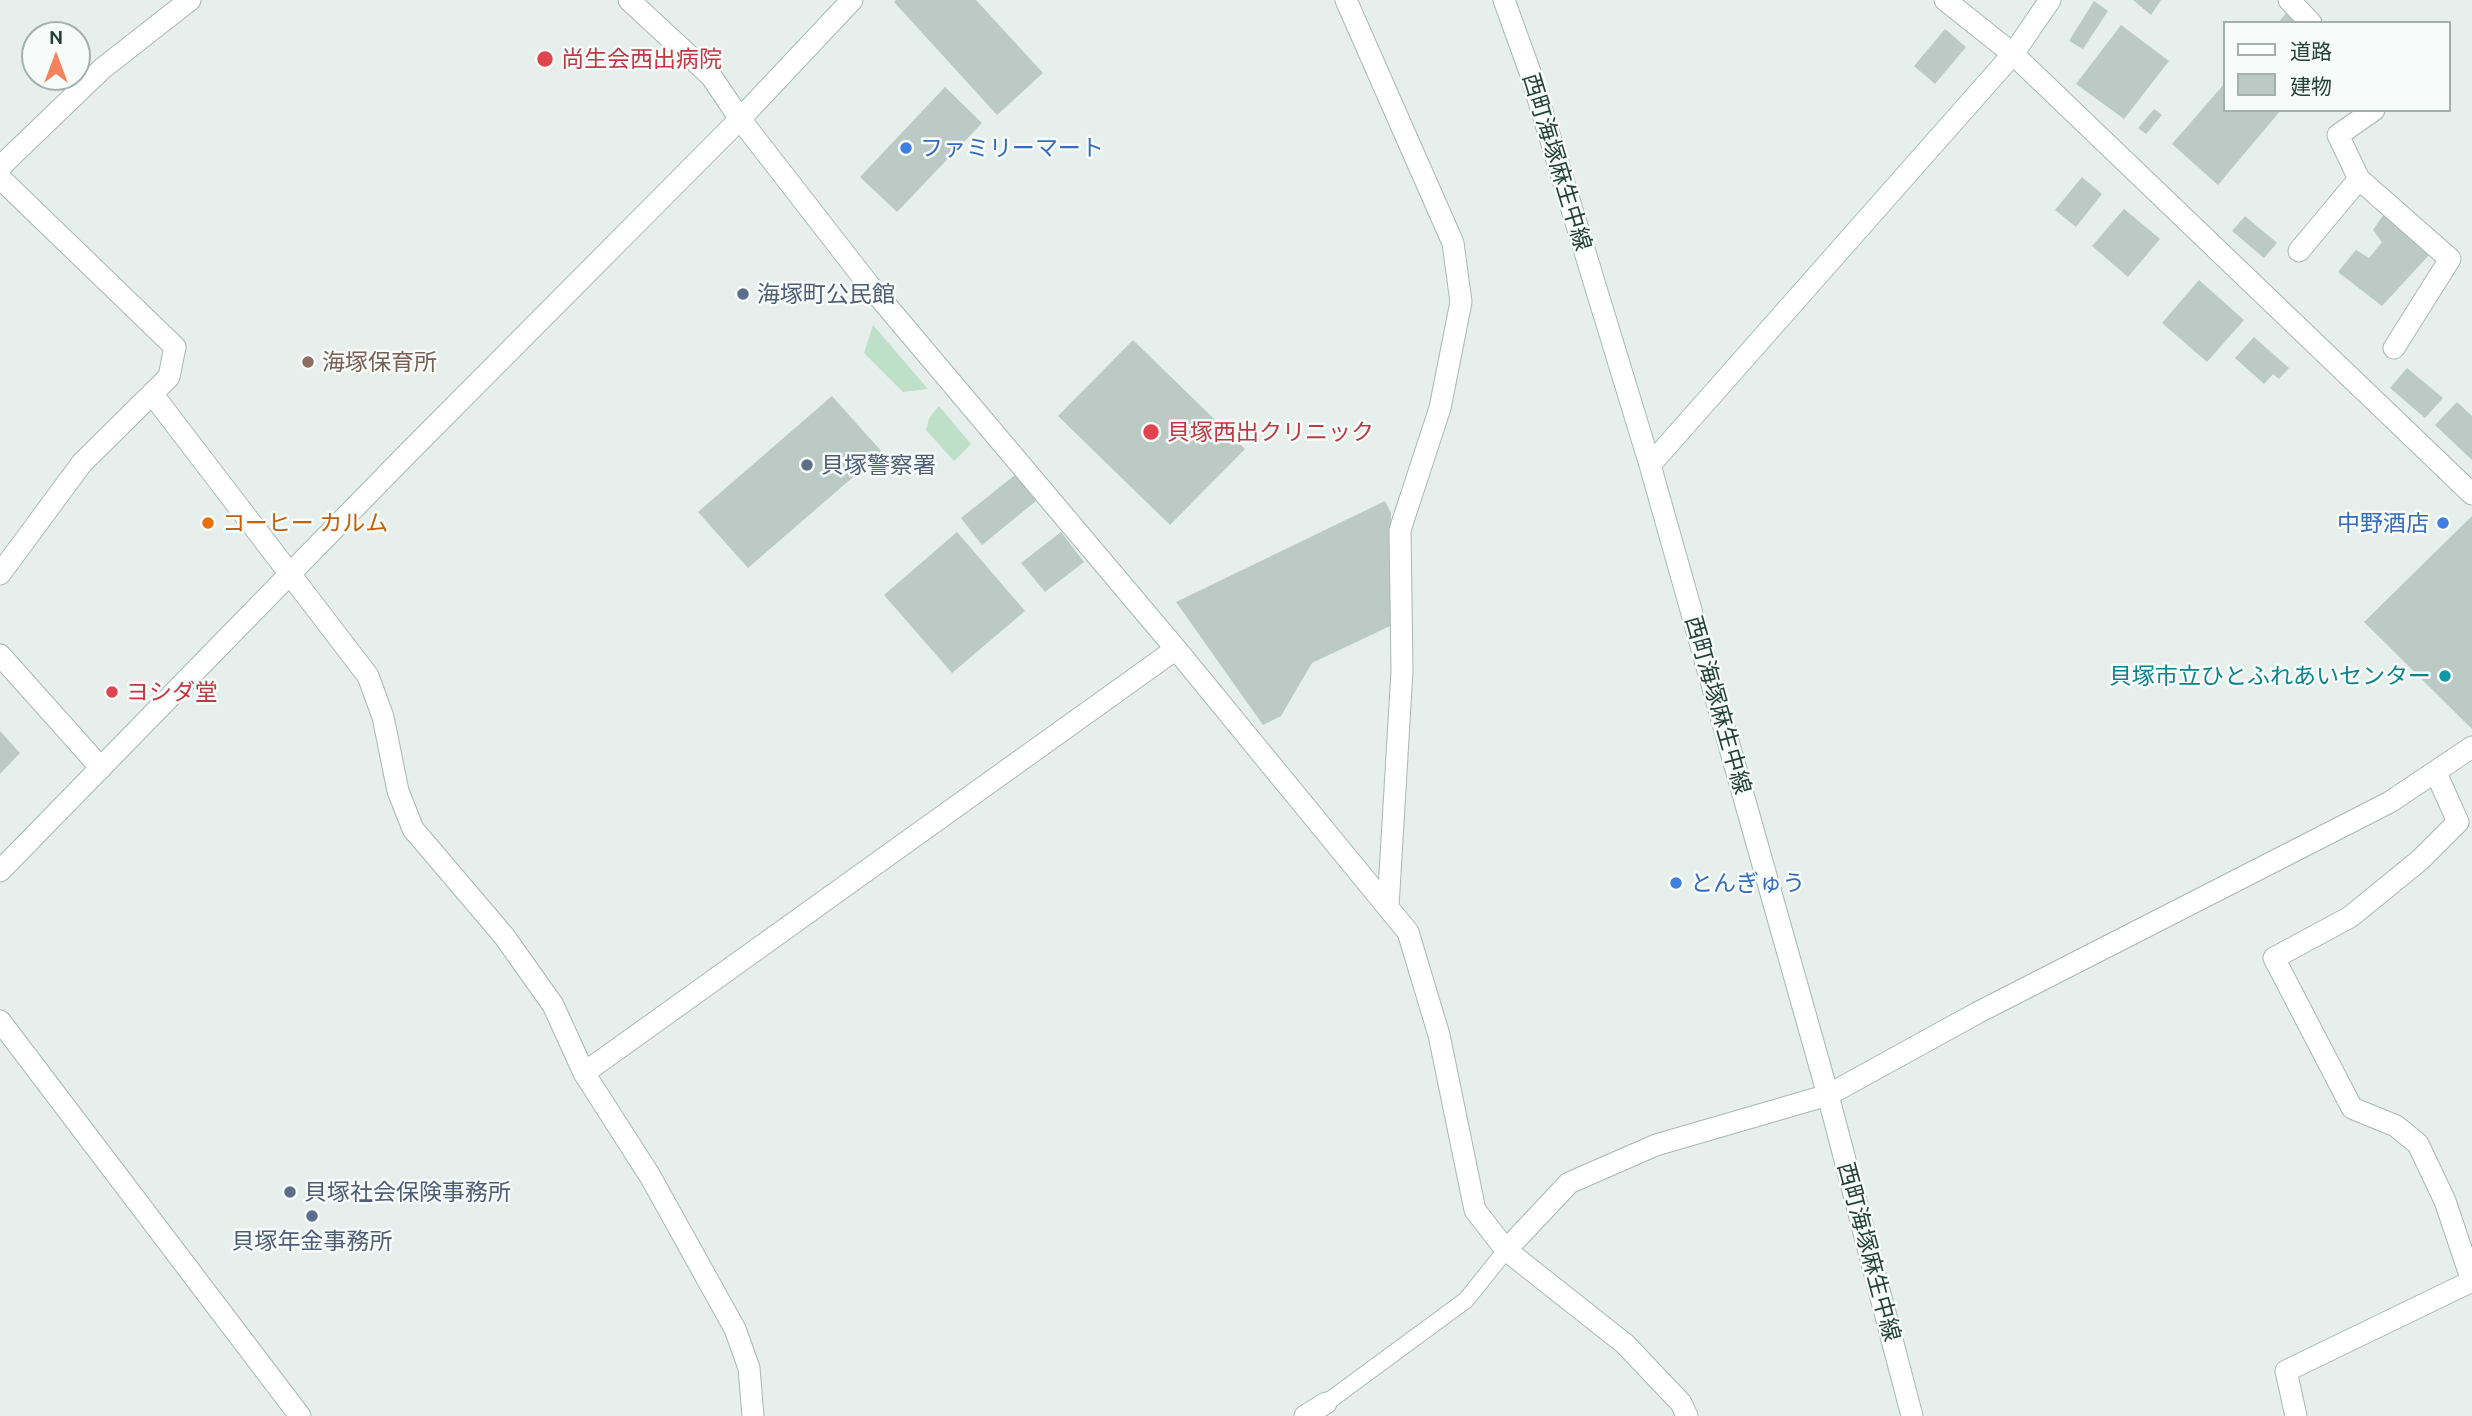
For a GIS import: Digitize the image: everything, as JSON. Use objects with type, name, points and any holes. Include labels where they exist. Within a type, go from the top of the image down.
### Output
[{"type":"street","points":[[0,167],[103,68],[190,0]]},
{"type":"street","points":[[629,0],[710,76],[740,119],[869,285],[1176,649],[1408,932],[1439,1035],[1475,1210],[1507,1250],[1625,1344],[1681,1403],[1686,1416]]},
{"type":"street","points":[[0,871],[740,119],[852,0]]},
{"type":"street","points":[[1346,0],[1452,243],[1461,302],[1440,408],[1400,530],[1401,713],[1388,907]]},
{"type":"street","name":"西町海塚麻生中線","points":[[1504,0],[1530,72],[1650,465],[1828,1095],[1912,1416]]},
{"type":"street","points":[[1945,0],[2013,54],[2472,494]]},
{"type":"street","points":[[1650,465],[2013,54],[2050,0]]},
{"type":"street","points":[[2289,0],[2309,21]]},
{"type":"street","points":[[2371,112],[2337,135],[2359,179],[2450,259],[2394,348]]},
{"type":"street","points":[[0,178],[175,347],[169,377],[82,463],[0,574]]},
{"type":"street","points":[[2299,251],[2359,179]]},
{"type":"street","points":[[153,395],[368,676],[383,717],[398,791],[413,829],[504,936],[553,1005],[584,1073],[650,1176],[735,1329],[749,1368],[753,1416]]},
{"type":"street","points":[[584,1073],[1176,649]]},
{"type":"street","points":[[0,655],[101,768]]},
{"type":"street","points":[[1507,1250],[1569,1183],[1656,1145],[1828,1095],[1976,1013],[2390,802],[2472,747]]},
{"type":"street","points":[[2295,1416],[2286,1371],[2472,1281],[2445,1201],[2418,1144],[2396,1126],[2352,1108],[2274,958],[2350,917],[2420,860],[2458,822],[2436,773]]},
{"type":"street","points":[[0,1020],[300,1416]]},
{"type":"street","points":[[1306,1416],[1326,1403]]},
{"type":"lane","points":[[1326,1403],[1466,1300],[1507,1250]]},
{"type":"green space","points":[[873,325],[928,389],[903,392],[864,353]]},
{"type":"green space","points":[[939,406],[971,444],[954,461],[926,430],[929,418]]},
{"type":"building","points":[[976,0],[1043,73],[997,115],[894,2]]},
{"type":"building","points":[[2133,0],[2161,0],[2151,15]]},
{"type":"building","points":[[2094,1],[2108,11],[2083,49],[2069,41]]},
{"type":"building","points":[[2286,13],[2295,21],[2280,21]]},
{"type":"building","points":[[2121,25],[2169,61],[2124,119],[2076,84]]},
{"type":"building","points":[[1945,29],[1966,47],[1935,84],[1914,66]]},
{"type":"building","points":[[2224,84],[2224,112],[2279,112],[2218,185],[2172,144]]},
{"type":"building","points":[[945,87],[982,123],[897,212],[860,177]]},
{"type":"building","points":[[2154,109],[2162,115],[2146,134],[2138,128]]},
{"type":"building","points":[[2082,177],[2102,194],[2076,227],[2055,210]]},
{"type":"building","points":[[2124,209],[2160,239],[2128,277],[2092,246]]},
{"type":"building","points":[[2384,214],[2430,254],[2382,306],[2338,272],[2356,250],[2369,258],[2382,242],[2373,230]]},
{"type":"building","points":[[2245,216],[2277,243],[2264,258],[2232,231]]},
{"type":"building","points":[[2199,280],[2244,320],[2207,362],[2162,323]]},
{"type":"building","points":[[2254,337],[2289,368],[2279,379],[2273,374],[2264,384],[2235,358]]},
{"type":"building","name":"貝塚西出クリニック","points":[[1133,340],[1245,449],[1170,525],[1058,416]]},
{"type":"building","points":[[2407,368],[2443,398],[2425,418],[2390,388]]},
{"type":"building","points":[[832,396],[882,452],[748,568],[698,512]]},
{"type":"building","points":[[2457,402],[2472,416],[2472,460],[2435,425]]},
{"type":"building","points":[[1015,475],[1036,501],[982,545],[961,518]]},
{"type":"building","points":[[1385,501],[1391,513],[1390,626],[1312,663],[1281,716],[1263,725],[1176,602]]},
{"type":"building","name":"貝塚市立ひとふれあいセンター","points":[[2472,516],[2472,729],[2364,622]]},
{"type":"building","points":[[957,532],[1025,611],[952,673],[884,595]]},
{"type":"building","points":[[1061,532],[1084,562],[1045,592],[1021,563]]},
{"type":"building","points":[[0,731],[20,753],[0,774]]},
{"type":"place","name":"尚生会西出病院","points":[[545,59]]},
{"type":"place","name":"ファミリーマート","points":[[906,148]]},
{"type":"place","name":"海塚町公民館","points":[[743,294]]},
{"type":"place","name":"海塚保育所","points":[[308,362]]},
{"type":"place","name":"貝塚西出クリニック","points":[[1151,432]]},
{"type":"place","name":"貝塚警察署","points":[[807,465]]},
{"type":"place","name":"コーヒー カルム","points":[[208,523]]},
{"type":"place","name":"中野酒店","points":[[2443,523]]},
{"type":"place","name":"貝塚市立ひとふれあいセンター","points":[[2445,676]]},
{"type":"place","name":"ヨシダ堂","points":[[112,692]]},
{"type":"place","name":"とんぎゅう","points":[[1676,883]]},
{"type":"place","name":"貝塚社会保険事務所","points":[[290,1192]]},
{"type":"place","name":"貝塚年金事務所","points":[[312,1216]]}]
